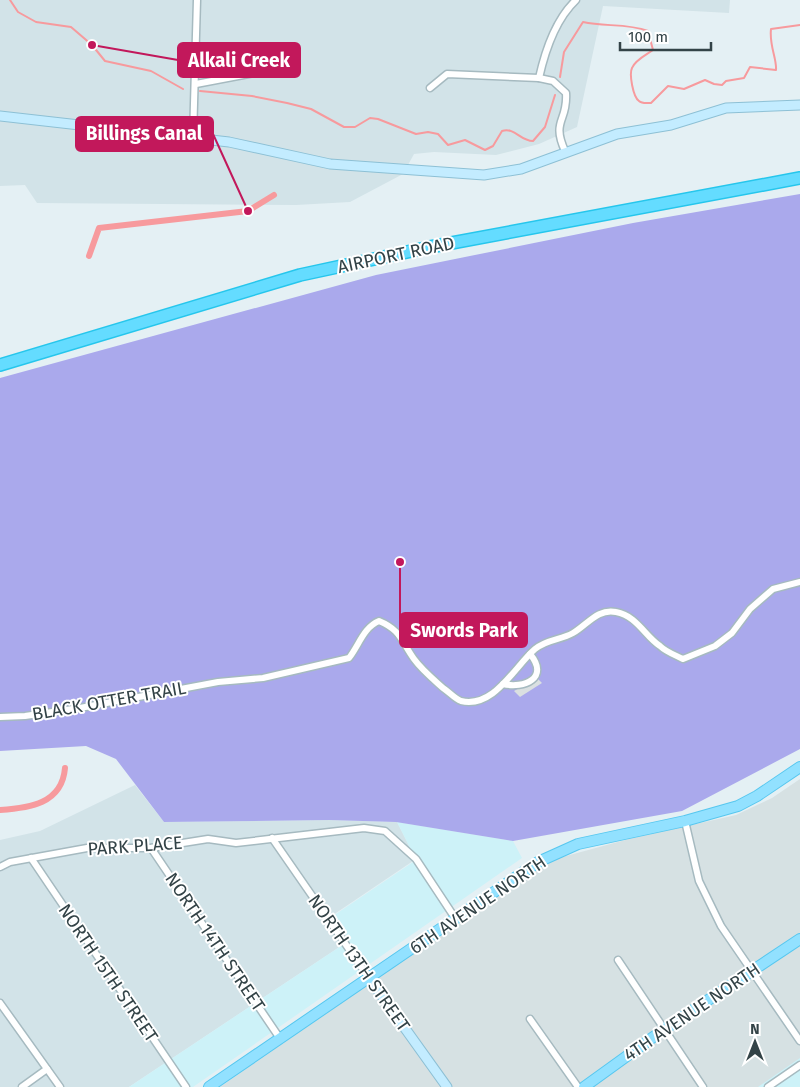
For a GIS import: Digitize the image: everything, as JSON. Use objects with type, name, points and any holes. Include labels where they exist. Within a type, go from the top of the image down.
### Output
[{"type":"highway","name":"AIRPORT ROAD","points":[[0,365],[300,275],[430,247],[800,178]]},
{"type":"highway","points":[[754,187],[800,185]]},
{"type":"main road","name":"6TH AVENUE NORTH","points":[[209,1087],[512,878],[558,853],[599,838],[686,821],[738,806],[800,767]]},
{"type":"main road","name":"4TH AVENUE NORTH","points":[[584,1087],[663,1030],[800,939]]},
{"type":"street","points":[[193,138],[197,0]]},
{"type":"street","points":[[539,78],[554,33],[568,8],[576,0]]},
{"type":"street","points":[[196,84],[291,66]]},
{"type":"street","points":[[430,88],[447,74],[539,78],[553,81],[566,93],[567,103],[558,124],[558,133],[565,151]]},
{"type":"street","points":[[0,116],[229,142],[330,164],[484,175],[521,169],[565,151],[617,134],[671,125],[726,108],[800,105]]},
{"type":"street","points":[[530,654],[538,664],[538,671],[535,677],[522,684],[512,686],[503,684],[530,654],[550,639],[572,633],[599,614],[609,611],[629,616],[659,646],[683,659],[715,646],[732,633],[750,609],[773,589],[800,582]]},
{"type":"street","name":"BLACK OTTER TRAIL","points":[[0,717],[25,716],[80,708],[218,682],[263,678],[349,658],[370,624],[379,621],[389,625],[401,635],[424,671],[459,701],[472,703],[488,696],[503,684]]},
{"type":"street","points":[[686,821],[700,881],[721,926],[800,1041]]},
{"type":"street","name":"PARK PLACE","points":[[0,867],[10,862],[88,848],[151,848],[208,839],[236,843],[364,828],[385,831],[416,860],[455,918]]},
{"type":"street","name":"NORTH 13TH STREET","points":[[272,838],[447,1087]]},
{"type":"street","name":"NORTH 14TH STREET","points":[[151,848],[279,1037]]},
{"type":"street","name":"NORTH 15TH STREET","points":[[31,858],[186,1087]]},
{"type":"street","points":[[618,960],[702,1087]]},
{"type":"street","points":[[0,1003],[60,1087]]},
{"type":"street","points":[[530,1019],[578,1087]]},
{"type":"street","points":[[768,1087],[800,1065]]},
{"type":"street","points":[[22,1087],[47,1069]]},
{"type":"shaded area","points":[[0,0],[730,0],[729,13],[603,6],[577,127],[539,144],[496,155],[434,152],[414,154],[403,174],[350,202],[296,205],[37,203],[25,185],[0,186]]},
{"type":"shaded area","points":[[800,194],[800,749],[682,811],[513,841],[396,822],[329,820],[164,822],[116,759],[86,746],[0,751],[0,378],[376,275],[633,223]]},
{"type":"shaded area","points":[[537,678],[542,683],[520,697],[514,691]]},
{"type":"shaded area","points":[[800,779],[800,1058],[758,1087],[220,1087],[508,888],[555,859],[629,839],[736,815],[772,798]]},
{"type":"shaded area","points":[[135,785],[164,822],[329,820],[397,822],[416,859],[333,915],[350,940],[129,1087],[0,1087],[0,840],[40,831]]},
{"type":"shaded area","points":[[397,822],[513,841],[522,858],[193,1087],[129,1087],[350,940],[333,916],[416,860]]},
{"type":"shaded area","points":[[800,1054],[800,1087],[754,1087]]},
{"type":"waterway","points":[[10,0],[18,12],[36,22],[71,27],[92,45],[105,61],[151,71],[183,89]]},
{"type":"waterway","points":[[560,77],[564,52],[583,22],[632,27],[648,31],[653,50],[641,58],[631,71],[633,90],[637,99],[643,103],[651,103],[668,86],[684,89],[705,80],[722,85],[726,81],[744,78],[750,67],[776,70],[771,29],[800,25]]},
{"type":"waterway","points":[[200,91],[252,96],[287,103],[311,109],[344,127],[355,127],[370,118],[378,119],[416,134],[428,132],[438,134],[448,145],[465,140],[485,150],[493,146],[502,131],[507,130],[514,132],[524,139],[533,141],[545,127],[555,95]]},
{"type":"waterway","points":[[89,256],[99,228],[248,211],[274,195]]},
{"type":"waterway","points":[[0,810],[22,808],[51,797],[63,780],[65,768]]},
{"type":"place","name":"Alkali Creek","points":[[92,45]]},
{"type":"place","name":"Billings Canal","points":[[248,211]]},
{"type":"place","name":"Swords Park","points":[[400,562]]}]
